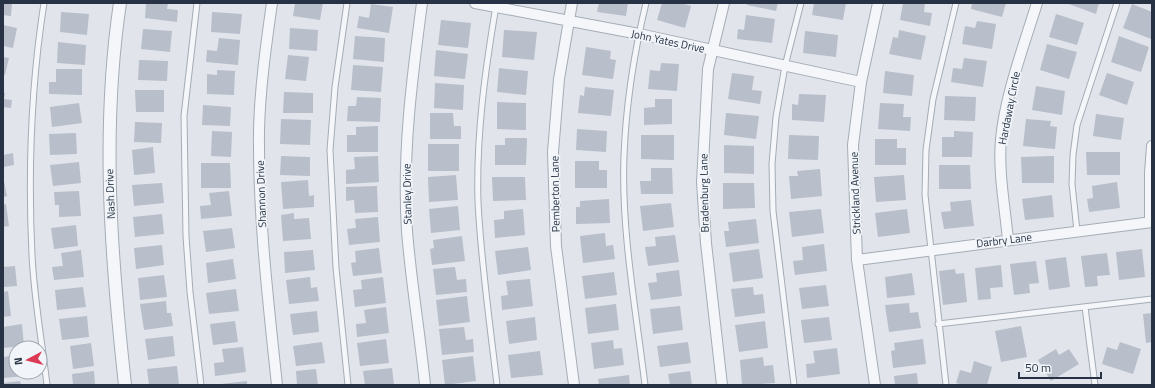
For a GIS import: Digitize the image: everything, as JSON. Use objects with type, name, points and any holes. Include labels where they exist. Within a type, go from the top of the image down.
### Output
[{"type":"street","name":"Nash Drive","points":[[120,3],[110,120],[109,156],[114,259],[125,385]]},
{"type":"street","name":"Shannon Drive","points":[[272,3],[264,72],[259,152],[266,282],[277,385]]},
{"type":"street","name":"Stanley Drive","points":[[422,3],[408,116],[406,175],[407,230],[425,385]]},
{"type":"street","name":"John Yates Drive","points":[[475,3],[496,5],[568,22],[639,34],[861,82]]},
{"type":"street","name":"Pemberton Lane","points":[[572,3],[559,79],[554,152],[556,246],[574,385]]},
{"type":"street","name":"Bradenburg Lane","points":[[722,385],[706,243],[702,182],[708,69],[724,3]]},
{"type":"street","name":"Strickland Avenue","points":[[875,385],[857,260],[853,145],[861,82],[878,3]]},
{"type":"street","name":"Hardaway Circle","points":[[1008,240],[1002,179],[1001,139],[1011,89],[1037,3]]},
{"type":"street","points":[[1151,222],[1150,173],[1152,146]]},
{"type":"street","name":"Darbry Lane","points":[[857,260],[1151,222]]},
{"type":"lane","points":[[44,3],[34,87],[31,234],[32,256],[47,385]]},
{"type":"lane","points":[[197,3],[184,116],[186,236],[189,278],[201,385]]},
{"type":"lane","points":[[347,3],[335,87],[330,150],[336,268],[348,385]]},
{"type":"lane","points":[[645,385],[625,218],[624,156],[630,87],[646,3]]},
{"type":"lane","points":[[794,385],[774,211],[772,172],[776,117],[785,66],[800,3]]},
{"type":"lane","points":[[946,385],[938,324],[925,195],[926,150],[933,99],[956,3]]},
{"type":"lane","points":[[1076,231],[1072,184],[1073,154],[1077,125],[1117,3]]},
{"type":"lane","points":[[496,5],[483,83],[478,200],[482,252],[497,385]]},
{"type":"lane","points":[[938,324],[1152,299]]},
{"type":"lane","points":[[1085,306],[1095,385]]},
{"type":"building","points":[[3,3],[12,3],[11,16],[3,15]]},
{"type":"building","points":[[146,3],[168,3],[167,9],[178,10],[177,22],[145,18]]},
{"type":"building","points":[[295,3],[323,3],[320,20],[293,16]]},
{"type":"building","points":[[599,3],[628,3],[626,16],[597,12]]},
{"type":"building","points":[[662,3],[681,3],[691,6],[685,28],[657,20]]},
{"type":"building","points":[[747,3],[778,3],[776,11],[747,5]]},
{"type":"building","points":[[814,3],[846,3],[843,20],[812,15]]},
{"type":"building","points":[[903,3],[925,3],[924,12],[932,13],[930,26],[900,20]]},
{"type":"building","points":[[972,3],[1006,3],[1002,17],[971,9]]},
{"type":"building","points":[[1066,3],[1099,3],[1096,14]]},
{"type":"building","points":[[371,4],[393,7],[389,33],[357,28],[359,16],[369,18]]},
{"type":"building","points":[[1132,4],[1152,12],[1151,39],[1123,28]]},
{"type":"building","points":[[61,12],[89,14],[87,35],[60,32]]},
{"type":"building","points":[[212,12],[242,14],[240,34],[211,32]]},
{"type":"building","points":[[1056,14],[1084,23],[1077,45],[1049,37]]},
{"type":"building","points":[[746,15],[775,19],[772,43],[737,39],[738,29],[744,30]]},
{"type":"building","points":[[441,20],[471,23],[468,48],[438,45]]},
{"type":"building","points":[[977,21],[996,24],[992,49],[962,44],[965,26],[975,28]]},
{"type":"building","points":[[3,25],[17,28],[13,48],[3,46]]},
{"type":"building","points":[[290,28],[318,30],[317,51],[289,49]]},
{"type":"building","points":[[143,29],[172,31],[170,52],[141,49]]},
{"type":"building","points":[[504,30],[537,32],[534,60],[502,57]]},
{"type":"building","points":[[899,30],[926,36],[921,60],[889,54],[893,37],[898,38]]},
{"type":"building","points":[[805,31],[838,35],[836,57],[803,53]]},
{"type":"building","points":[[355,36],[385,38],[384,62],[353,59]]},
{"type":"building","points":[[1119,36],[1149,47],[1141,72],[1111,62]]},
{"type":"building","points":[[219,38],[240,40],[238,65],[206,62],[207,50],[217,51]]},
{"type":"building","points":[[58,42],[86,45],[85,65],[57,63]]},
{"type":"building","points":[[1047,44],[1077,52],[1069,79],[1040,70]]},
{"type":"building","points":[[586,47],[611,51],[610,59],[616,60],[613,79],[582,75]]},
{"type":"building","points":[[436,50],[468,54],[465,79],[434,76]]},
{"type":"building","points":[[288,55],[309,57],[306,81],[285,79]]},
{"type":"building","points":[[3,57],[9,58],[5,75],[3,75]]},
{"type":"building","points":[[964,58],[987,61],[983,87],[951,82],[953,68],[962,69]]},
{"type":"building","points":[[139,60],[168,61],[167,81],[138,80]]},
{"type":"building","points":[[661,63],[679,64],[677,91],[648,89],[650,70],[660,71]]},
{"type":"building","points":[[353,65],[383,67],[381,92],[351,90]]},
{"type":"building","points":[[499,68],[528,71],[526,95],[497,92]]},
{"type":"building","points":[[56,69],[82,69],[82,95],[49,94],[49,82],[56,82]]},
{"type":"building","points":[[217,70],[235,71],[234,95],[207,94],[207,74],[217,75]]},
{"type":"building","points":[[885,71],[914,75],[912,96],[883,93]]},
{"type":"building","points":[[732,73],[754,76],[752,90],[762,91],[760,104],[728,99]]},
{"type":"building","points":[[1107,73],[1134,82],[1127,105],[1099,95]]},
{"type":"building","points":[[435,83],[464,85],[463,110],[434,108]]},
{"type":"building","points":[[1036,86],[1065,91],[1062,115],[1032,110]]},
{"type":"building","points":[[585,87],[614,90],[611,116],[578,113],[580,95],[584,96]]},
{"type":"building","points":[[135,90],[164,90],[164,112],[136,112]]},
{"type":"building","points":[[284,92],[313,93],[313,113],[283,113]]},
{"type":"building","points":[[3,93],[5,93],[4,99],[12,100],[11,108],[3,107]]},
{"type":"building","points":[[799,94],[826,95],[824,122],[792,120],[792,104],[798,105]]},
{"type":"building","points":[[945,96],[976,97],[975,121],[944,120]]},
{"type":"building","points":[[357,97],[381,98],[380,122],[347,121],[348,106],[356,106]]},
{"type":"building","points":[[655,99],[672,99],[672,124],[644,125],[644,108],[655,107]]},
{"type":"building","points":[[497,102],[526,103],[526,130],[497,129]]},
{"type":"building","points":[[79,103],[82,123],[52,127],[50,107]]},
{"type":"building","points":[[880,103],[904,104],[903,117],[911,117],[910,131],[878,129]]},
{"type":"building","points":[[203,105],[231,107],[230,126],[202,125]]},
{"type":"building","points":[[430,113],[453,113],[454,126],[461,126],[461,139],[430,139]]},
{"type":"building","points":[[726,113],[759,116],[756,139],[724,135]]},
{"type":"building","points":[[1096,114],[1124,118],[1121,140],[1093,136]]},
{"type":"building","points":[[281,119],[311,120],[310,145],[280,144]]},
{"type":"building","points":[[1026,119],[1051,121],[1050,126],[1057,127],[1055,149],[1023,146]]},
{"type":"building","points":[[135,122],[162,123],[161,143],[134,142]]},
{"type":"building","points":[[378,126],[378,152],[347,152],[347,135],[356,135],[356,127]]},
{"type":"building","points":[[577,129],[607,131],[606,152],[576,150]]},
{"type":"building","points":[[212,131],[232,132],[231,157],[211,156]]},
{"type":"building","points":[[954,131],[973,132],[972,157],[942,157],[942,137],[954,137]]},
{"type":"building","points":[[76,133],[77,154],[50,155],[49,134]]},
{"type":"building","points":[[641,135],[674,135],[674,160],[641,159]]},
{"type":"building","points":[[789,135],[819,136],[818,160],[788,159]]},
{"type":"building","points":[[505,138],[527,138],[526,165],[495,165],[495,145],[505,145]]},
{"type":"building","points":[[875,139],[897,139],[897,148],[906,148],[906,165],[875,165]]},
{"type":"building","points":[[428,144],[459,144],[459,171],[428,171]]},
{"type":"building","points":[[724,145],[754,146],[754,174],[724,173]]},
{"type":"building","points":[[153,147],[155,173],[134,175],[132,150]]},
{"type":"building","points":[[1086,152],[1120,152],[1120,175],[1087,175]]},
{"type":"building","points":[[13,153],[14,165],[3,167],[3,155]]},
{"type":"building","points":[[281,156],[310,157],[310,176],[280,175]]},
{"type":"building","points":[[378,156],[379,182],[346,184],[346,170],[355,169],[354,157]]},
{"type":"building","points":[[1054,156],[1054,183],[1022,183],[1021,157]]},
{"type":"building","points":[[575,161],[599,161],[599,170],[607,170],[607,188],[575,188]]},
{"type":"building","points":[[79,162],[81,183],[53,186],[50,165]]},
{"type":"building","points":[[201,163],[230,163],[231,188],[201,188]]},
{"type":"building","points":[[939,165],[970,165],[971,189],[939,189]]},
{"type":"building","points":[[651,168],[672,168],[673,194],[641,194],[640,181],[651,181]]},
{"type":"building","points":[[820,169],[822,196],[791,199],[789,176],[798,176],[797,171]]},
{"type":"building","points":[[456,175],[458,200],[429,202],[428,177]]},
{"type":"building","points":[[904,175],[906,200],[876,202],[874,177]]},
{"type":"building","points":[[3,176],[7,196],[3,197]]},
{"type":"building","points":[[492,177],[525,177],[526,200],[493,201]]},
{"type":"building","points":[[308,180],[309,196],[314,195],[314,207],[283,209],[281,182]]},
{"type":"building","points":[[1117,182],[1120,208],[1089,212],[1087,199],[1093,198],[1092,186]]},
{"type":"building","points":[[162,183],[164,203],[134,206],[132,185]]},
{"type":"building","points":[[723,183],[754,183],[755,208],[723,209]]},
{"type":"building","points":[[377,186],[378,212],[355,213],[354,200],[346,201],[346,187]]},
{"type":"building","points":[[79,191],[81,216],[59,217],[59,205],[55,205],[54,192]]},
{"type":"building","points":[[229,191],[232,216],[201,219],[200,206],[211,205],[209,193]]},
{"type":"building","points":[[1052,195],[1054,217],[1025,220],[1022,199]]},
{"type":"building","points":[[609,199],[610,223],[576,224],[576,207],[580,207],[580,201]]},
{"type":"building","points":[[971,200],[974,226],[944,229],[941,212],[951,211],[950,202]]},
{"type":"building","points":[[671,203],[674,227],[643,231],[640,206]]},
{"type":"building","points":[[6,204],[9,226],[3,227],[3,205]]},
{"type":"building","points":[[458,206],[460,230],[431,233],[429,209]]},
{"type":"building","points":[[523,209],[525,235],[495,238],[494,220],[504,219],[504,211]]},
{"type":"building","points":[[821,209],[824,233],[792,237],[789,212]]},
{"type":"building","points":[[907,209],[910,233],[878,237],[875,213]]},
{"type":"building","points":[[294,213],[294,219],[309,218],[311,239],[283,241],[281,215]]},
{"type":"building","points":[[162,214],[164,234],[135,237],[133,217]]},
{"type":"building","points":[[378,217],[380,242],[349,245],[347,229],[356,228],[355,219]]},
{"type":"building","points":[[756,219],[759,243],[726,247],[724,231],[729,231],[728,222]]},
{"type":"building","points":[[76,225],[78,246],[54,249],[51,228]]},
{"type":"building","points":[[232,228],[235,248],[206,252],[203,231]]},
{"type":"building","points":[[605,233],[606,246],[613,245],[615,259],[583,263],[580,236]]},
{"type":"building","points":[[675,235],[679,262],[648,266],[645,247],[656,246],[655,237]]},
{"type":"building","points":[[462,236],[465,261],[432,265],[430,249],[434,248],[433,240]]},
{"type":"building","points":[[824,244],[827,271],[795,275],[793,261],[803,260],[802,247]]},
{"type":"building","points":[[162,245],[164,265],[136,269],[134,248]]},
{"type":"building","points":[[528,247],[531,270],[498,275],[495,251]]},
{"type":"building","points":[[379,248],[382,273],[353,276],[351,263],[356,262],[355,251]]},
{"type":"building","points":[[759,249],[763,278],[733,282],[729,253]]},
{"type":"building","points":[[1142,249],[1145,277],[1119,280],[1116,252]]},
{"type":"building","points":[[81,250],[84,277],[54,280],[52,267],[63,266],[61,253]]},
{"type":"building","points":[[313,250],[315,270],[285,273],[284,252]]},
{"type":"building","points":[[1107,253],[1110,275],[1097,276],[1098,286],[1085,287],[1081,256]]},
{"type":"building","points":[[1066,257],[1070,287],[1049,290],[1045,260]]},
{"type":"building","points":[[233,259],[236,279],[208,283],[206,263]]},
{"type":"building","points":[[1036,261],[1039,283],[1029,284],[1030,293],[1014,295],[1010,264]]},
{"type":"building","points":[[1001,265],[1003,287],[990,288],[991,299],[978,300],[975,268]]},
{"type":"building","points":[[15,266],[17,286],[3,287],[3,267]]},
{"type":"building","points":[[455,267],[457,280],[466,279],[467,292],[436,295],[433,269]]},
{"type":"building","points":[[955,269],[956,274],[964,273],[967,302],[943,305],[939,271]]},
{"type":"building","points":[[679,270],[682,296],[651,300],[648,283],[657,282],[656,273]]},
{"type":"building","points":[[614,272],[617,295],[585,299],[582,276]]},
{"type":"building","points":[[912,273],[915,295],[887,298],[885,277]]},
{"type":"building","points":[[164,275],[167,297],[140,300],[138,278]]},
{"type":"building","points":[[310,277],[311,288],[317,287],[319,301],[289,304],[286,280]]},
{"type":"building","points":[[383,277],[386,303],[355,307],[353,290],[362,289],[361,280]]},
{"type":"building","points":[[530,279],[533,306],[502,310],[501,296],[508,295],[506,281]]},
{"type":"building","points":[[826,285],[829,306],[802,309],[799,288]]},
{"type":"building","points":[[83,287],[86,307],[57,310],[55,290]]},
{"type":"building","points":[[753,287],[754,295],[763,294],[765,313],[735,317],[731,289]]},
{"type":"building","points":[[236,289],[239,311],[209,314],[206,293]]},
{"type":"building","points":[[8,291],[11,316],[3,317],[3,292]]},
{"type":"building","points":[[467,296],[470,322],[439,326],[436,300]]},
{"type":"building","points":[[166,301],[167,313],[171,313],[173,326],[144,330],[140,304]]},
{"type":"building","points":[[909,303],[910,313],[918,312],[921,328],[889,332],[885,305]]},
{"type":"building","points":[[616,304],[619,330],[588,334],[585,308]]},
{"type":"building","points":[[680,306],[683,330],[653,334],[650,309]]},
{"type":"building","points":[[386,307],[389,333],[357,337],[356,324],[366,323],[364,310]]},
{"type":"building","points":[[317,311],[319,332],[293,335],[290,314]]},
{"type":"building","points":[[1152,313],[1152,342],[1146,343],[1143,314]]},
{"type":"building","points":[[87,316],[89,337],[62,340],[59,319]]},
{"type":"building","points":[[535,317],[537,340],[509,344],[506,321]]},
{"type":"building","points":[[829,317],[832,340],[804,343],[801,320]]},
{"type":"building","points":[[235,321],[238,342],[213,345],[210,324]]},
{"type":"building","points":[[765,321],[768,348],[739,352],[735,325]]},
{"type":"building","points":[[22,324],[23,340],[8,340],[8,348],[3,348],[3,327]]},
{"type":"building","points":[[1021,326],[1027,357],[1001,362],[995,331]]},
{"type":"building","points":[[464,327],[466,340],[473,339],[474,352],[442,355],[439,329]]},
{"type":"building","points":[[173,336],[175,356],[148,360],[145,339]]},
{"type":"building","points":[[386,339],[389,363],[360,366],[357,343]]},
{"type":"building","points":[[923,339],[926,364],[893,368],[891,351],[895,350],[894,343]]},
{"type":"building","points":[[613,340],[614,349],[622,348],[624,365],[594,369],[591,343]]},
{"type":"building","points":[[322,342],[325,363],[296,366],[293,346]]},
{"type":"building","points":[[688,342],[691,363],[660,367],[657,346]]},
{"type":"building","points":[[1120,342],[1141,349],[1133,374],[1102,364],[1107,347],[1117,350]]},
{"type":"building","points":[[91,343],[94,366],[73,369],[70,346]]},
{"type":"building","points":[[243,347],[246,372],[215,376],[214,363],[224,362],[222,349]]},
{"type":"building","points":[[837,348],[840,374],[807,378],[806,364],[815,363],[813,351]]},
{"type":"building","points":[[1056,349],[1059,355],[1069,349],[1079,364],[1051,381],[1038,360]]},
{"type":"building","points":[[540,351],[543,375],[511,378],[508,355]]},
{"type":"building","points":[[8,356],[8,378],[3,378],[3,357]]},
{"type":"building","points":[[473,356],[476,381],[445,385],[442,360]]},
{"type":"building","points":[[763,357],[764,366],[773,365],[775,383],[742,385],[740,360]]},
{"type":"building","points":[[974,361],[992,367],[987,385],[963,385],[956,383],[960,370],[971,373]]},
{"type":"building","points":[[177,366],[179,385],[149,385],[147,369]]},
{"type":"building","points":[[392,368],[394,385],[365,385],[363,371]]},
{"type":"building","points":[[316,369],[318,385],[297,385],[296,371]]},
{"type":"building","points":[[94,371],[95,385],[73,385],[72,374]]},
{"type":"building","points":[[690,371],[692,385],[670,385],[668,374]]},
{"type":"building","points":[[917,373],[918,385],[895,385],[894,376]]},
{"type":"building","points":[[629,375],[630,385],[599,385],[598,379]]},
{"type":"building","points":[[20,381],[21,385],[3,385],[3,383]]},
{"type":"building","points":[[247,381],[247,385],[221,385],[221,384]]}]
